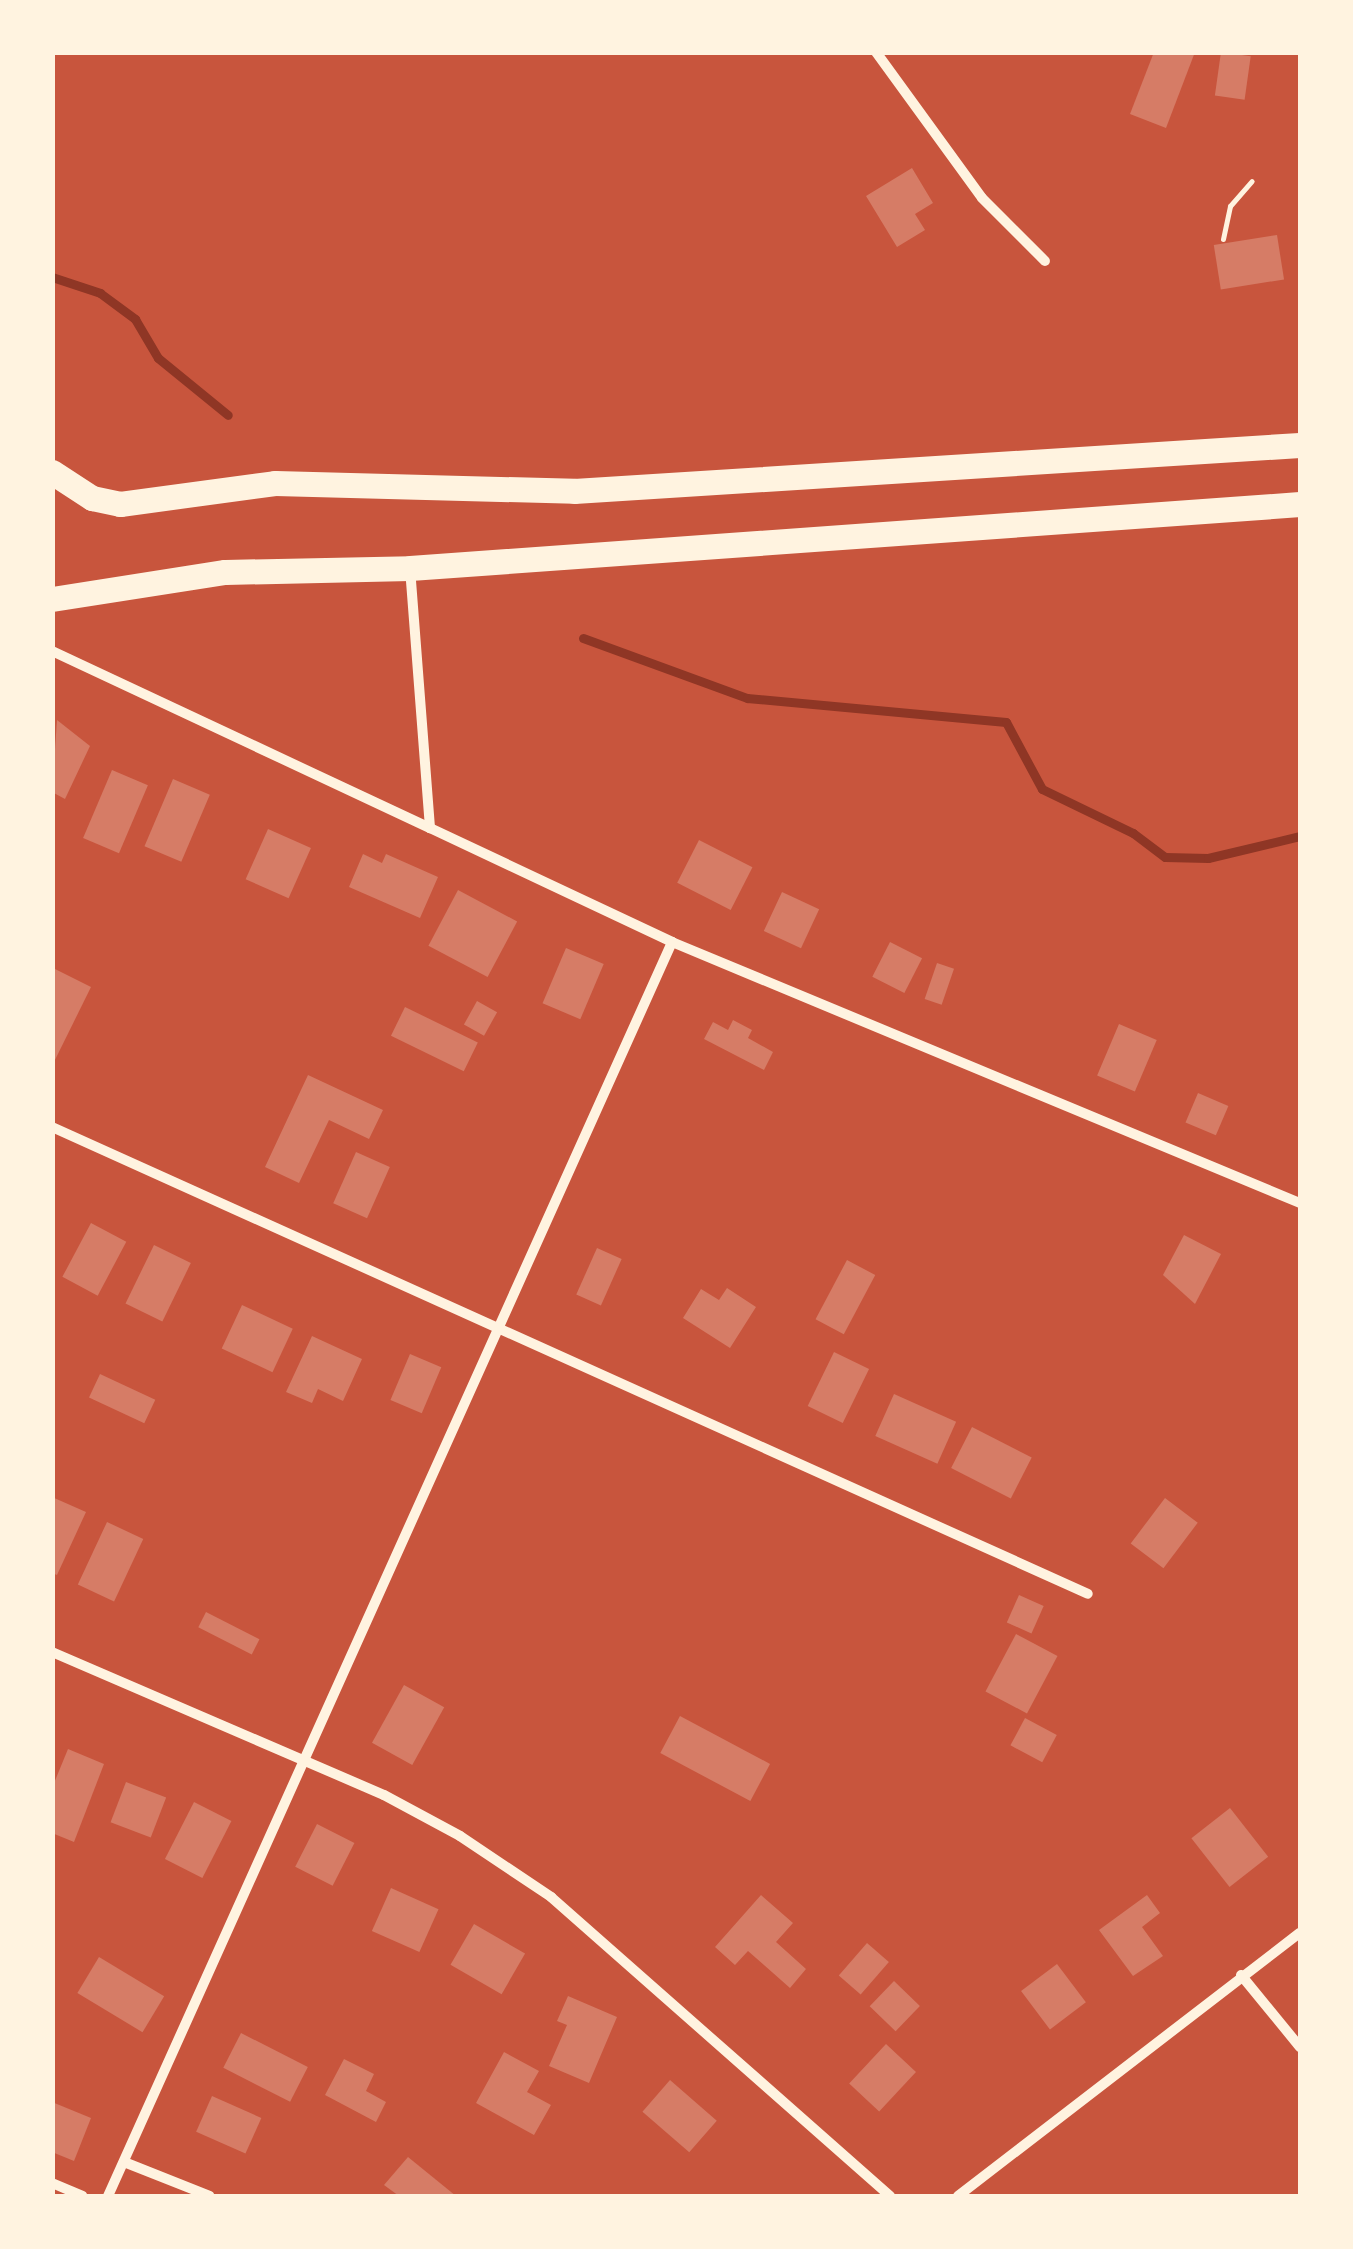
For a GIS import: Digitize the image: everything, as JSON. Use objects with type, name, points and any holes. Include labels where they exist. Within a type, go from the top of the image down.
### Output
[{"type":"main road","points":[[52,472],[92,498],[120,504],[275,483],[574,491],[1300,446]]},
{"type":"main road","points":[[52,600],[225,572],[410,568],[1300,504]]},
{"type":"street","points":[[876,52],[982,198],[1045,261]]},
{"type":"street","points":[[410,568],[430,828]]},
{"type":"street","points":[[52,651],[672,942],[1300,1204]]},
{"type":"street","points":[[108,2196],[672,942]]},
{"type":"street","points":[[52,1127],[496,1332],[1088,1594]]},
{"type":"street","points":[[52,1652],[302,1759],[460,1836],[551,1897],[890,2196]]},
{"type":"street","points":[[958,2196],[1300,1933]]},
{"type":"street","points":[[1241,1975],[1300,2047]]},
{"type":"street","points":[[124,2162],[210,2196]]},
{"type":"street","points":[[52,2184],[82,2196]]},
{"type":"path","points":[[1222,238],[1230,206],[1252,181]]},
{"type":"building","points":[[1154,52],[1195,52],[1166,128],[1130,114]]},
{"type":"building","points":[[1221,52],[1251,56],[1245,100],[1215,96]]},
{"type":"building","points":[[912,168],[933,203],[915,214],[925,230],[897,247],[866,196]]},
{"type":"building","points":[[1277,235],[1284,279],[1221,289],[1214,245]]},
{"type":"building","points":[[57,720],[90,746],[65,799],[52,792]]},
{"type":"building","points":[[112,770],[148,785],[119,853],[83,838]]},
{"type":"building","points":[[173,779],[210,795],[181,862],[144,846]]},
{"type":"building","points":[[268,829],[311,848],[289,898],[246,879]]},
{"type":"building","points":[[699,840],[752,867],[731,910],[677,883]]},
{"type":"building","points":[[363,854],[382,863],[386,854],[438,877],[420,918],[349,887]]},
{"type":"building","points":[[458,890],[517,921],[488,977],[428,946]]},
{"type":"building","points":[[782,892],[819,909],[801,948],[764,931]]},
{"type":"building","points":[[890,942],[922,958],[904,993],[872,977]]},
{"type":"building","points":[[566,948],[604,964],[580,1019],[543,1003]]},
{"type":"building","points":[[937,963],[954,969],[942,1005],[925,999]]},
{"type":"building","points":[[55,969],[91,987],[52,1066],[52,974]]},
{"type":"building","points":[[477,1001],[497,1012],[484,1036],[464,1025]]},
{"type":"building","points":[[405,1007],[478,1043],[464,1071],[391,1036]]},
{"type":"building","points":[[733,1020],[752,1030],[748,1038],[773,1052],[764,1070],[704,1039],[713,1022],[728,1030]]},
{"type":"building","points":[[1119,1024],[1157,1040],[1135,1092],[1097,1076]]},
{"type":"building","points":[[308,1075],[383,1110],[369,1139],[329,1120],[299,1183],[265,1167]]},
{"type":"building","points":[[1198,1093],[1228,1106],[1216,1135],[1185,1122]]},
{"type":"building","points":[[356,1152],[390,1167],[367,1218],[333,1203]]},
{"type":"building","points":[[91,1223],[126,1242],[98,1296],[62,1277]]},
{"type":"building","points":[[1184,1235],[1221,1254],[1195,1304],[1163,1275]]},
{"type":"building","points":[[154,1245],[191,1263],[162,1321],[126,1303]]},
{"type":"building","points":[[597,1248],[622,1259],[601,1306],[576,1295]]},
{"type":"building","points":[[847,1260],[875,1275],[844,1334],[816,1319]]},
{"type":"building","points":[[727,1288],[756,1307],[730,1348],[683,1318],[701,1289],[719,1300]]},
{"type":"building","points":[[242,1305],[293,1329],[272,1372],[222,1349]]},
{"type":"building","points":[[312,1336],[362,1359],[343,1401],[318,1389],[312,1403],[286,1392]]},
{"type":"building","points":[[834,1352],[869,1369],[843,1423],[808,1406]]},
{"type":"building","points":[[410,1354],[441,1367],[422,1413],[390,1400]]},
{"type":"building","points":[[100,1374],[155,1400],[144,1423],[89,1398]]},
{"type":"building","points":[[894,1394],[956,1422],[937,1464],[875,1436]]},
{"type":"building","points":[[972,1427],[1032,1457],[1011,1498],[951,1468]]},
{"type":"building","points":[[52,1497],[86,1512],[57,1575],[52,1573]]},
{"type":"building","points":[[1165,1498],[1198,1523],[1163,1568],[1131,1544]]},
{"type":"building","points":[[107,1522],[143,1539],[114,1601],[78,1585]]},
{"type":"building","points":[[1019,1595],[1044,1606],[1031,1633],[1007,1622]]},
{"type":"building","points":[[206,1612],[259,1639],[252,1654],[198,1627]]},
{"type":"building","points":[[1016,1634],[1057,1656],[1027,1713],[985,1691]]},
{"type":"building","points":[[404,1685],[444,1707],[412,1765],[372,1743]]},
{"type":"building","points":[[680,1716],[770,1764],[750,1801],[660,1753]]},
{"type":"building","points":[[1025,1718],[1057,1735],[1042,1762],[1010,1745]]},
{"type":"building","points":[[68,1749],[104,1764],[74,1842],[52,1833],[52,1788]]},
{"type":"building","points":[[126,1782],[166,1797],[151,1838],[111,1822]]},
{"type":"building","points":[[194,1802],[231,1821],[202,1878],[165,1859]]},
{"type":"building","points":[[1230,1808],[1268,1857],[1230,1887],[1191,1838]]},
{"type":"building","points":[[317,1824],[354,1843],[333,1886],[295,1867]]},
{"type":"building","points":[[391,1888],[439,1909],[419,1952],[372,1931]]},
{"type":"building","points":[[761,1895],[793,1923],[776,1942],[806,1969],[790,1988],[748,1951],[735,1965],[715,1947]]},
{"type":"building","points":[[1147,1895],[1160,1913],[1142,1927],[1163,1956],[1133,1976],[1099,1930]]},
{"type":"building","points":[[474,1924],[525,1954],[502,1994],[450,1965]]},
{"type":"building","points":[[867,1943],[889,1962],[861,1994],[839,1975]]},
{"type":"building","points":[[99,1957],[164,1996],[143,2032],[77,1993]]},
{"type":"building","points":[[1057,1964],[1086,2002],[1050,2029],[1021,1991]]},
{"type":"building","points":[[894,1981],[920,2006],[896,2031],[870,2006]]},
{"type":"building","points":[[568,1996],[617,2017],[589,2083],[549,2066],[567,2025],[557,2021]]},
{"type":"building","points":[[241,2033],[308,2067],[290,2102],[223,2068]]},
{"type":"building","points":[[886,2044],[916,2072],[879,2111],[849,2083]]},
{"type":"building","points":[[504,2052],[539,2071],[527,2092],[551,2105],[534,2135],[476,2103]]},
{"type":"building","points":[[344,2059],[374,2074],[366,2091],[386,2102],[376,2122],[325,2095]]},
{"type":"building","points":[[670,2080],[717,2121],[689,2152],[642,2112]]},
{"type":"building","points":[[212,2096],[261,2118],[245,2154],[196,2132]]},
{"type":"building","points":[[52,2102],[91,2118],[74,2161],[52,2152]]},
{"type":"building","points":[[408,2157],[456,2196],[399,2196],[384,2185]]},
{"type":"waterway","points":[[52,277],[100,293],[135,319],[158,358],[228,415]]},
{"type":"waterway","points":[[583,638],[747,698],[1006,722],[1042,789],[1133,833],[1165,857],[1208,858],[1300,836]]}]
